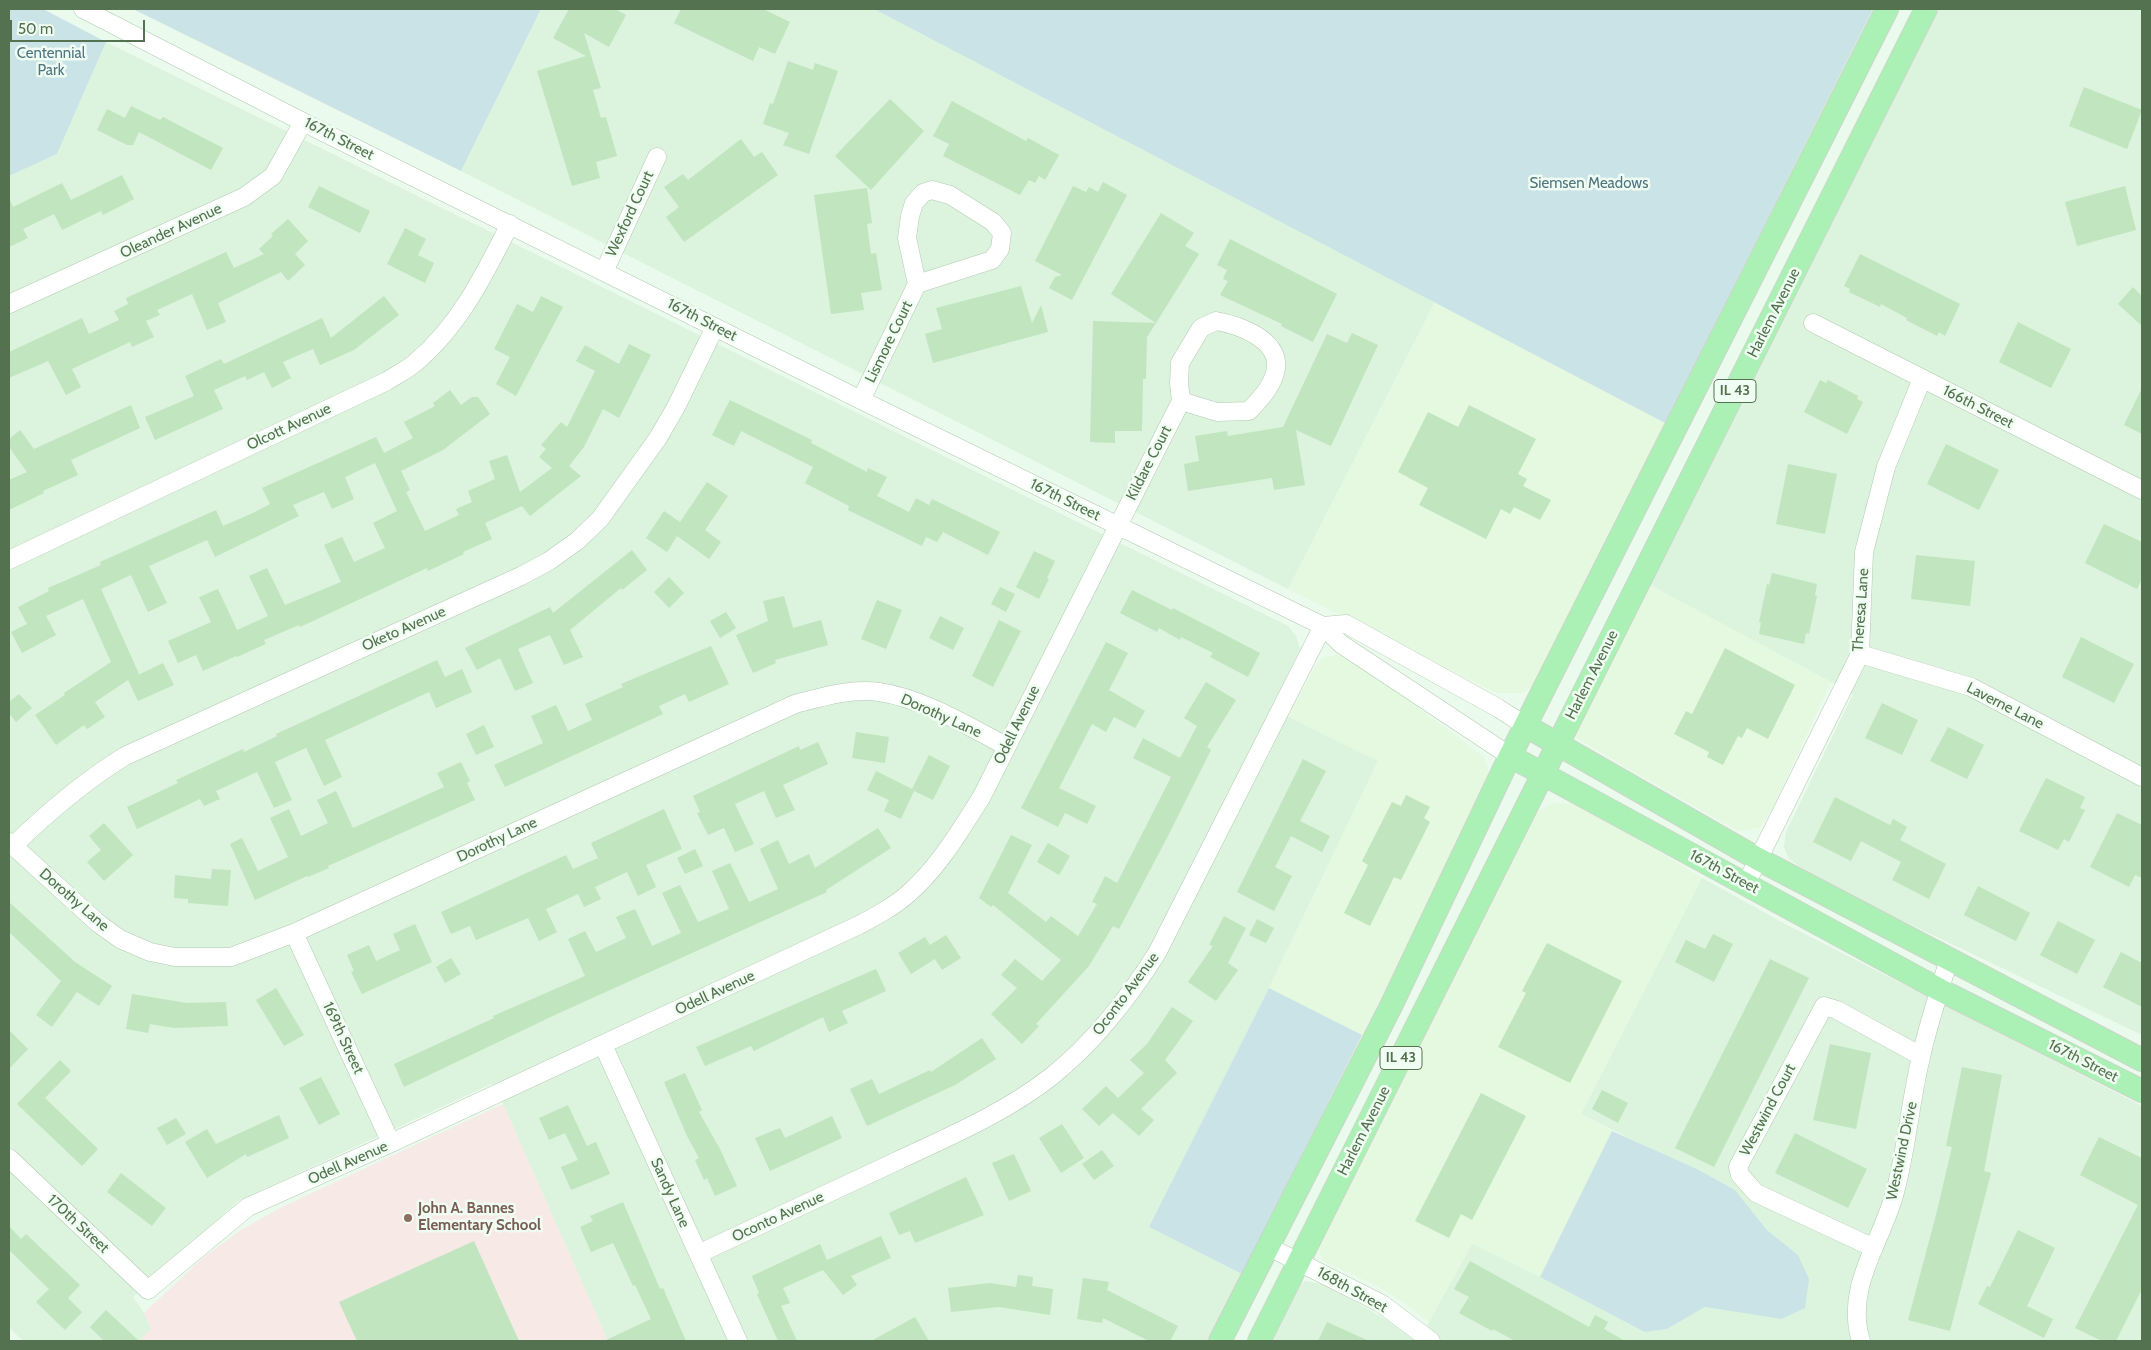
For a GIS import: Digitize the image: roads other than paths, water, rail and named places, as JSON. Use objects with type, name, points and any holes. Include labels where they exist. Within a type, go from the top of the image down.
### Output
[{"type":"main road","name":"IL 43","points":[[1220,1341],[1391,1006],[1510,756],[1887,9]]},
{"type":"main road","name":"Harlem Avenue","points":[[1258,1341],[1926,9]]},
{"type":"main road","name":"167th Street","points":[[1526,726],[1758,859],[2142,1060]]},
{"type":"main road","name":"167th Street","points":[[1510,756],[1940,990],[2142,1091]]},
{"type":"street","name":"167th Street","points":[[83,9],[303,122],[861,400],[1323,626],[1341,644],[1510,756]]},
{"type":"street","name":"Oleander Avenue","points":[[9,304],[244,197],[273,176],[303,122]]},
{"type":"street","name":"Wexford Court","points":[[604,272],[656,157]]},
{"type":"street","name":"Lismore Court","points":[[861,400],[918,284],[907,238],[914,203],[923,193],[932,190],[950,196],[993,222],[1002,233],[1000,249],[992,260],[918,284]]},
{"type":"street","name":"Olcott Avenue","points":[[9,560],[387,381],[414,364],[437,343],[459,317],[476,290],[510,224]]},
{"type":"street","points":[[1216,321],[1232,324],[1254,334],[1273,350],[1276,368],[1271,381],[1268,388],[1249,411],[1217,412],[1181,401],[1179,383],[1180,363],[1201,328],[1216,321]]},
{"type":"street","name":"166th Street","points":[[1814,323],[2142,490]]},
{"type":"street","name":"Oketo Avenue","points":[[11,844],[68,795],[93,776],[125,756],[549,562],[577,541],[600,519],[658,438],[676,407],[715,327]]},
{"type":"street","name":"Theresa Lane","points":[[1746,884],[1860,654],[1864,552],[1886,466],[1922,379]]},
{"type":"street","name":"Kildare Court","points":[[1117,525],[1181,401]]},
{"type":"street","name":"Odell Avenue","points":[[148,1290],[248,1207],[391,1143],[859,926],[900,900],[924,879],[944,856],[981,798],[1117,525]]},
{"type":"street","name":"167th Street","points":[[1323,626],[1346,624],[1498,708],[1526,726]]},
{"type":"street","name":"Oconto Avenue","points":[[698,1254],[980,1122],[1026,1096],[1053,1075],[1094,1036],[1141,979],[1157,953],[1323,626]]},
{"type":"street","name":"Laverne Lane","points":[[1860,654],[1971,687],[2142,777]]},
{"type":"street","name":"Dorothy Lane","points":[[11,844],[99,924],[120,939],[150,952],[175,957],[231,957],[294,933],[796,704],[818,698],[853,692],[879,692],[897,696],[949,717],[1006,746]]},
{"type":"street","name":"169th Street","points":[[294,933],[391,1143]]},
{"type":"street","name":"Westwind Drive","points":[[1861,1341],[1857,1330],[1857,1299],[1860,1282],[1895,1192],[1921,1056],[1949,958]]},
{"type":"street","name":"Westwind Court","points":[[1874,1248],[1756,1193],[1740,1175],[1738,1167],[1824,1006],[1837,1010],[1921,1056]]},
{"type":"street","name":"Sandy Lane","points":[[603,1045],[738,1341]]},
{"type":"street","name":"170th Street","points":[[9,1158],[148,1290]]},
{"type":"street","name":"168th Street","points":[[1269,1247],[1382,1304],[1421,1339]]},
{"type":"place","name":"John A. Bannes Elementary School","points":[[408,1218]]},
{"type":"park label","name":"Centennial Park","points":[[51,62]]},
{"type":"park label","name":"Siemsen Meadows","points":[[1589,184]]}]
